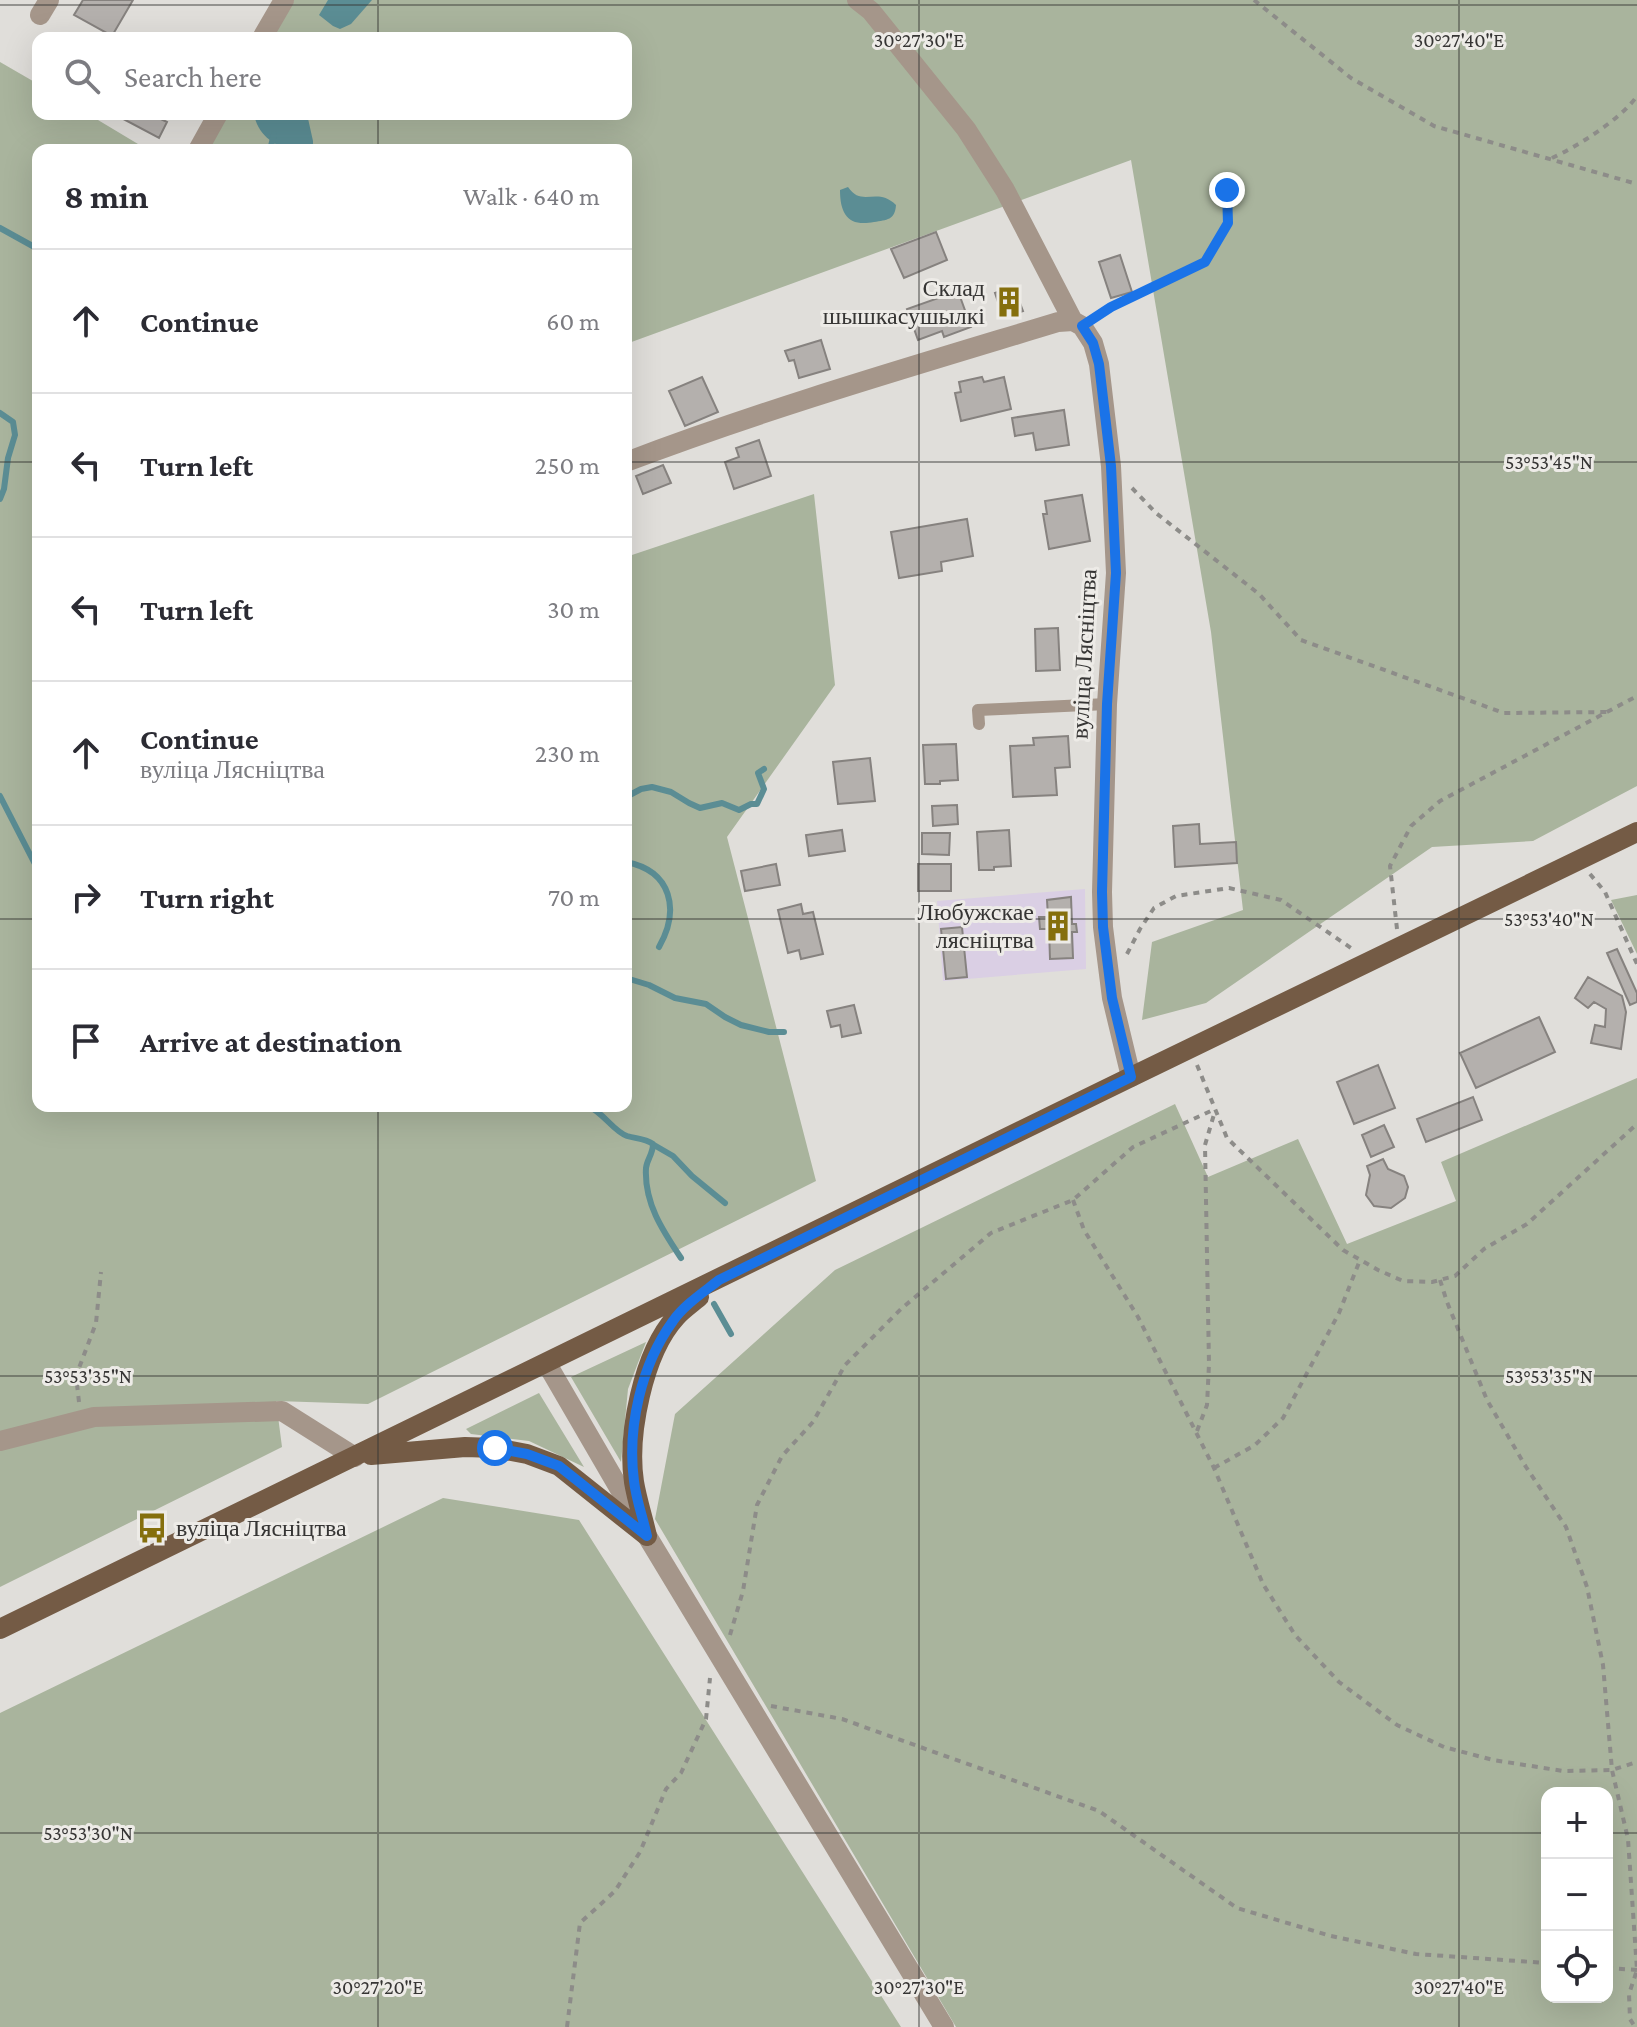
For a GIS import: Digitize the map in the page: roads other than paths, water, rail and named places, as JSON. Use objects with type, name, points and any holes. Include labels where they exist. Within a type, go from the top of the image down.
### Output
[{"type":"main road","points":[[0,1629],[1637,832]]},
{"type":"main road","points":[[647,1536],[634,1482],[632,1447],[639,1396],[657,1348],[674,1319],[719,1280]]},
{"type":"main road","points":[[355,1457],[465,1447],[527,1454],[559,1466],[647,1536]]},
{"type":"street","points":[[265,32],[284,0]]},
{"type":"street","name":"вуліца Лясніцтва","points":[[857,0],[871,11],[966,129],[1005,190],[1078,324],[1093,343],[1099,364],[1111,466],[1116,573],[1107,704],[1102,892],[1112,998],[1131,1077]]},
{"type":"street","points":[[201,144],[215,120]]},
{"type":"street","points":[[632,460],[849,385],[1058,322],[1078,324]]},
{"type":"street","points":[[547,1364],[647,1536],[944,2027]]},
{"type":"street","points":[[0,1441],[94,1417],[282,1411],[355,1457]]},
{"type":"lane","points":[[979,724],[978,710],[1107,704]]},
{"type":"water","points":[[328,0],[372,0],[351,24],[340,29],[319,15]]},
{"type":"water","points":[[308,120],[313,144],[276,144],[262,133],[256,121]]},
{"type":"water","points":[[848,187],[859,196],[889,200],[896,205],[894,214],[879,221],[852,221],[844,212],[840,199],[840,190]]},
{"type":"waterway","points":[[272,144],[274,134]]},
{"type":"waterway","points":[[0,228],[32,246]]},
{"type":"waterway","points":[[0,413],[13,422],[15,435],[0,499]]},
{"type":"waterway","points":[[632,794],[652,787],[671,792],[700,808],[722,803],[739,810],[757,804],[764,789],[758,773],[764,769]]},
{"type":"waterway","points":[[0,796],[32,858]]},
{"type":"waterway","points":[[632,864],[654,874],[668,894],[669,919],[659,947]]},
{"type":"waterway","points":[[632,980],[675,998],[706,1004],[741,1025],[769,1032],[784,1032]]},
{"type":"waterway","points":[[597,1112],[622,1134],[653,1144],[646,1168],[648,1193],[661,1227],[681,1258]]},
{"type":"waterway","points":[[654,1145],[673,1156],[725,1203]]},
{"type":"waterway","points":[[714,1304],[731,1334]]},
{"type":"place","name":"Склад шышкасушылкі","points":[[1009,302]]},
{"type":"place","name":"Любужскае лясніцтва","points":[[1058,926]]},
{"type":"place","name":"вуліца Лясніцтва","points":[[152,1528]]}]
